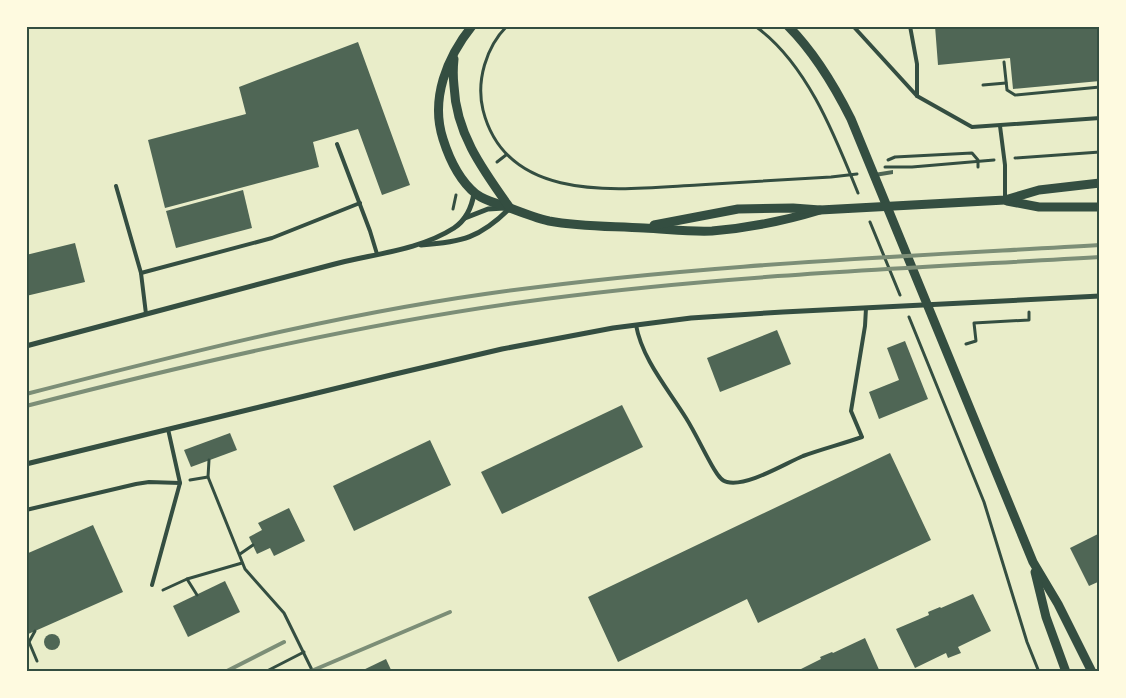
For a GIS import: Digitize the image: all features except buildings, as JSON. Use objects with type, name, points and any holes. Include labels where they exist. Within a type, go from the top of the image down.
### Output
[{"type":"street","points":[[472,26],[449,63],[441,85],[438,103],[439,121],[446,149],[460,174],[474,193],[489,202],[530,216],[567,224],[684,231],[711,231],[756,226],[791,219],[820,210]]},
{"type":"street","points":[[788,26],[815,58],[834,87],[851,119],[1033,562],[1046,616],[1066,672]]},
{"type":"street","points":[[457,49],[453,71],[457,112],[463,133],[487,175],[510,208]]},
{"type":"street","points":[[644,228],[738,209],[793,208],[820,210],[1005,200],[1039,190],[1100,182]]},
{"type":"street","points":[[464,219],[472,203],[474,193]]},
{"type":"street","points":[[1005,200],[1039,207],[1100,208]]},
{"type":"street","points":[[415,245],[438,236],[455,227],[464,219],[488,209],[510,208]]},
{"type":"street","points":[[26,346],[340,262],[415,245],[462,240],[481,232],[497,221],[510,208]]},
{"type":"street","points":[[26,464],[502,349],[636,325],[691,318],[1100,296]]},
{"type":"street","points":[[1033,562],[1058,604],[1092,672]]},
{"type":"lane","points":[[853,26],[917,96],[972,127],[1100,118]]},
{"type":"lane","points":[[910,26],[917,64],[917,96]]},
{"type":"lane","points":[[1000,126],[1005,165],[1005,200]]},
{"type":"lane","points":[[337,144],[377,254]]},
{"type":"lane","points":[[116,186],[141,273],[146,314]]},
{"type":"lane","points":[[141,273],[272,238],[360,203]]},
{"type":"lane","points":[[636,325],[638,338],[651,363],[719,477],[726,482],[739,482],[803,456],[862,437],[850,410],[865,326],[866,308]]},
{"type":"lane","points":[[152,585],[180,482],[168,429]]},
{"type":"lane","points":[[26,510],[136,484],[180,482]]},
{"type":"path","points":[[507,26],[498,36],[486,61],[482,76],[481,94],[483,109],[490,130],[506,155],[535,174],[572,186],[590,188],[654,187],[831,177],[858,173]]},
{"type":"path","points":[[755,26],[779,48],[796,68],[815,99],[860,197]]},
{"type":"path","points":[[1004,62],[1007,90],[1015,95],[1100,87]]},
{"type":"path","points":[[983,86],[1006,83]]},
{"type":"path","points":[[1024,158],[1100,152]]},
{"type":"path","points":[[888,160],[895,157],[972,153],[978,160],[978,167]]},
{"type":"path","points":[[492,166],[506,155]]},
{"type":"path","points":[[880,167],[912,167],[986,160]]},
{"type":"path","points":[[867,215],[901,298]]},
{"type":"path","points":[[966,344],[976,341],[974,323],[1029,320],[1029,312]]},
{"type":"path","points":[[909,316],[984,502],[1027,642],[1039,672]]},
{"type":"path","points":[[209,460],[208,477],[242,563],[284,613],[313,672]]},
{"type":"path","points":[[180,482],[208,477]]},
{"type":"path","points":[[240,554],[253,546]]},
{"type":"path","points":[[156,594],[187,579],[242,563]]},
{"type":"path","points":[[187,579],[197,594]]},
{"type":"path","points":[[35,631],[28,643],[37,661]]},
{"type":"path","points":[[266,672],[304,652]]},
{"type":"railway","points":[[26,394],[197,351],[312,325],[369,313],[485,294],[562,284],[715,269],[1100,245]]},
{"type":"railway","points":[[26,406],[219,359],[349,331],[479,308],[614,291],[752,278],[1100,257]]},
{"type":"railway","points":[[309,672],[450,612]]},
{"type":"railway","points":[[225,672],[284,642]]}]
